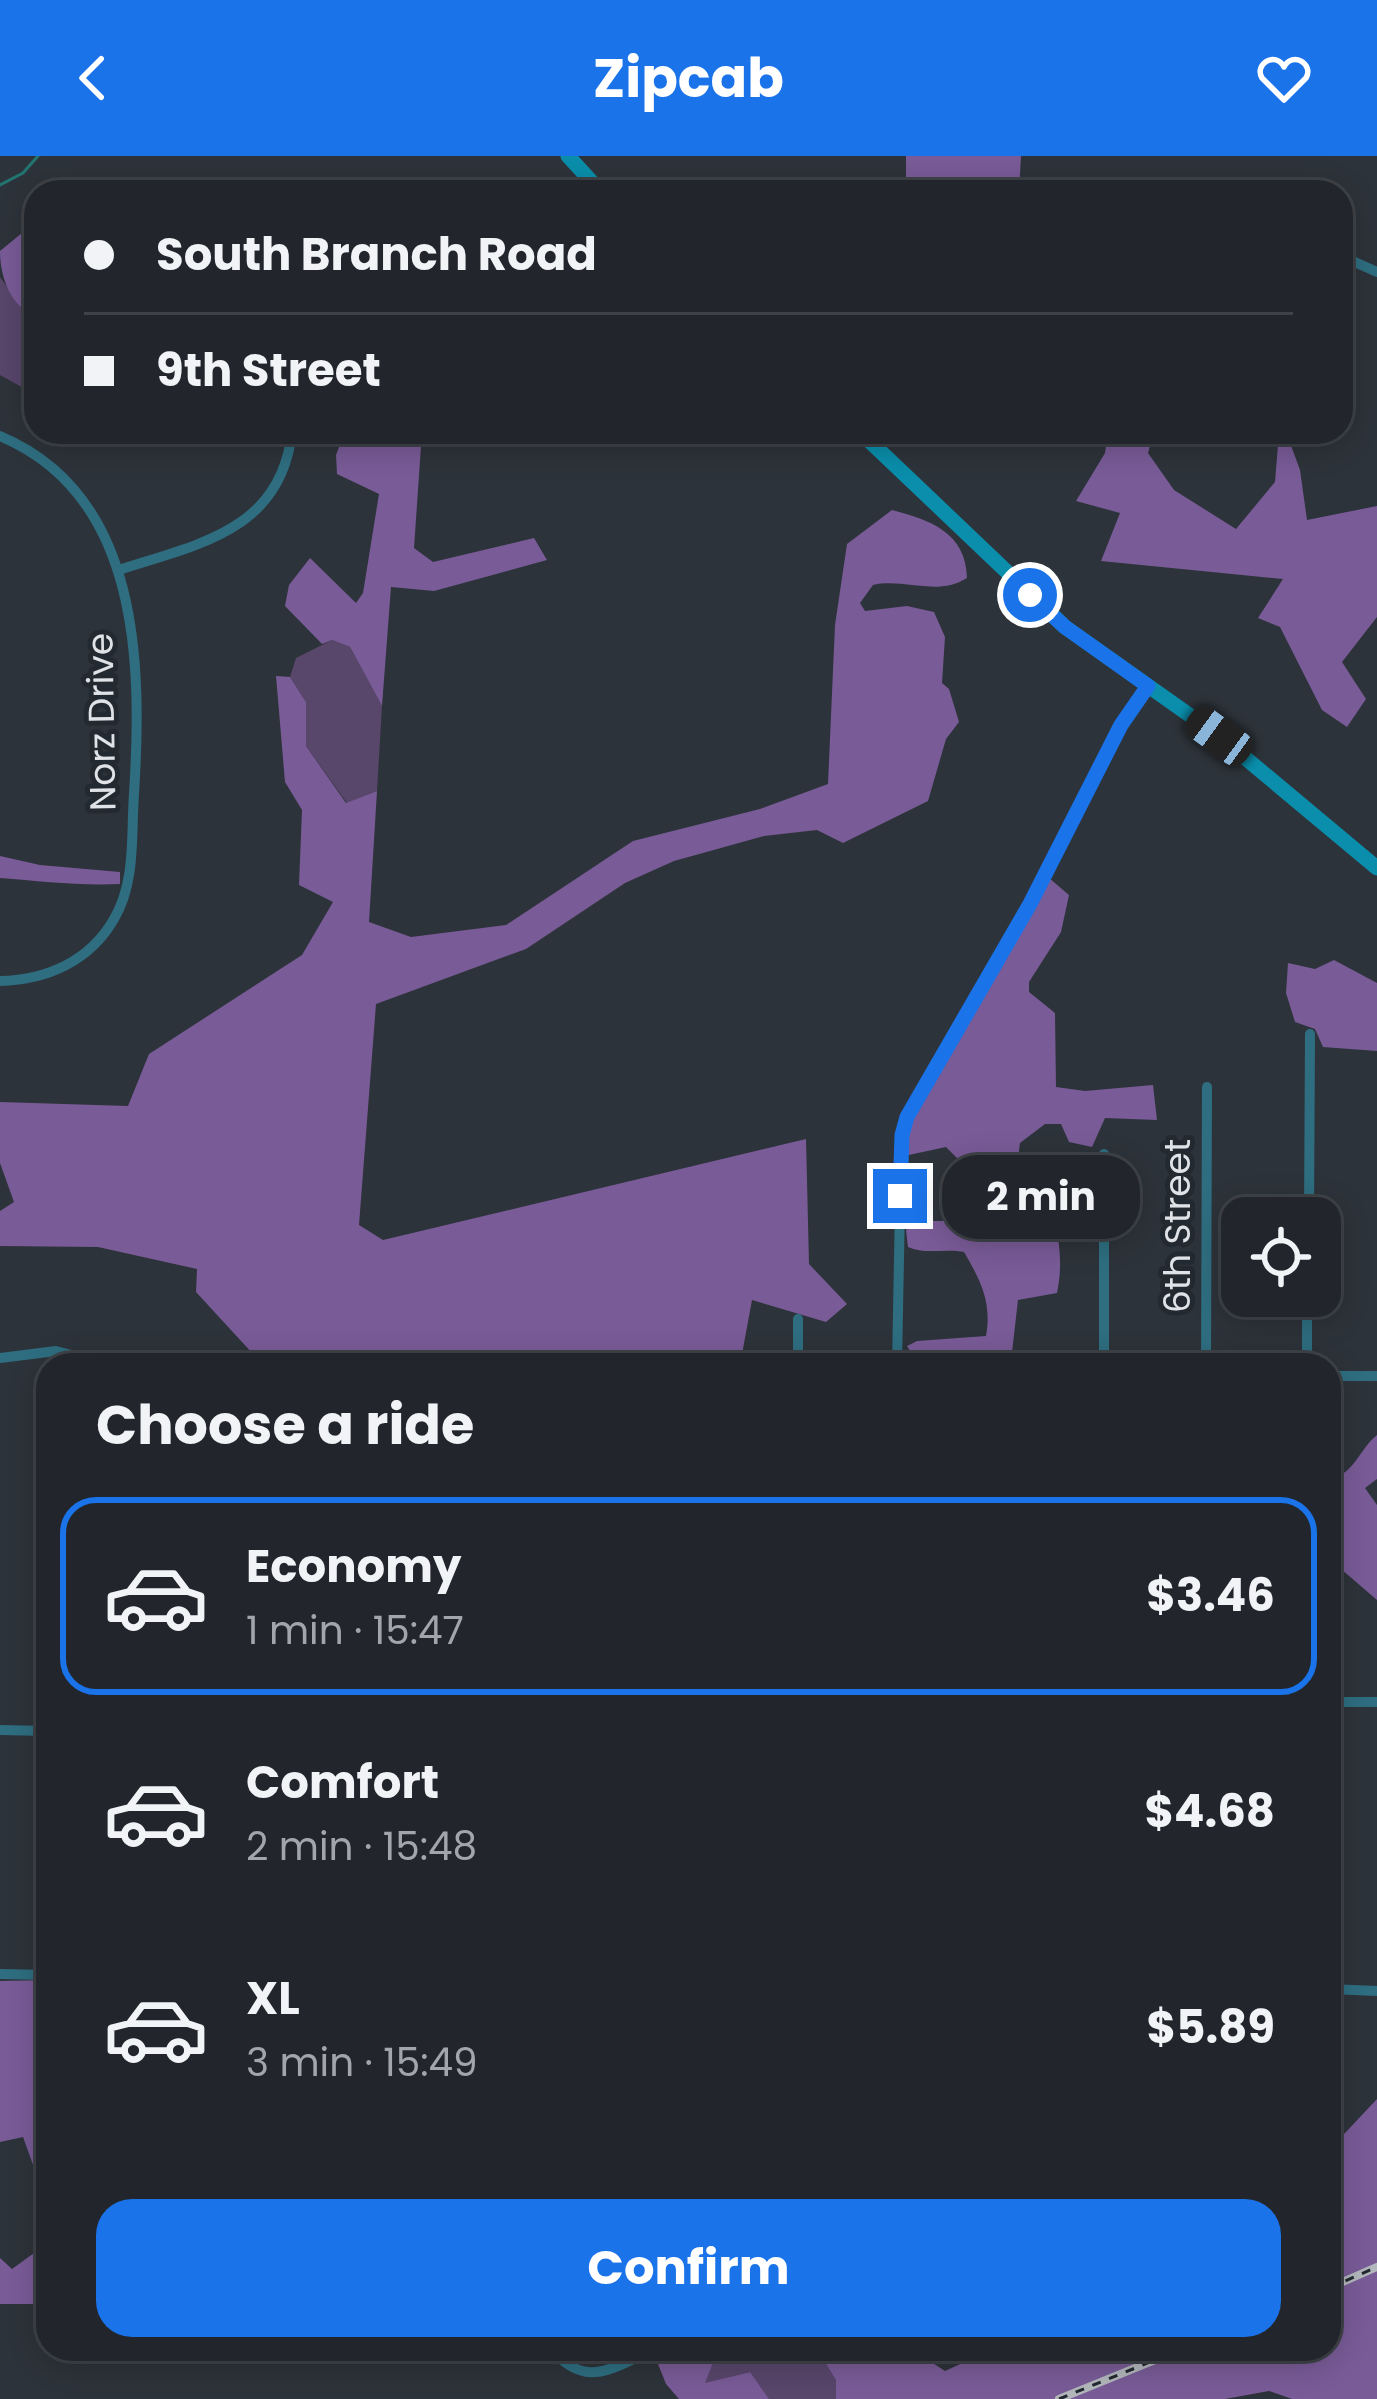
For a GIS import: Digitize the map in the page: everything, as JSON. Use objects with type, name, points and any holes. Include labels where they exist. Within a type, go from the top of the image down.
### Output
[{"type":"street","points":[[568,156],[590,180]]},
{"type":"street","name":"Norz Drive","points":[[0,436],[64,478],[102,531],[131,623],[138,692],[128,886],[115,918],[80,957],[47,974],[0,980]]},
{"type":"street","points":[[118,570],[236,529],[277,485],[289,444]]},
{"type":"street","points":[[872,444],[1045,610],[1219,736],[1377,868]]},
{"type":"street","points":[[897,1353],[901,1152],[907,1117],[1030,904],[1121,725],[1148,686]]},
{"type":"street","points":[[1309,1197],[1310,1034]]},
{"type":"street","name":"6th Street","points":[[1206,1353],[1207,1088]]},
{"type":"street","points":[[1103,1353],[1104,1154]]},
{"type":"street","points":[[1307,1317],[1307,1353]]},
{"type":"street","points":[[798,1319],[798,1353]]},
{"type":"street","points":[[0,1358],[36,1354]]},
{"type":"street","points":[[1341,1376],[1377,1376]]},
{"type":"street","points":[[1341,1702],[1377,1702]]},
{"type":"street","points":[[0,1730],[36,1731]]},
{"type":"street","points":[[0,1974],[36,1975]]},
{"type":"street","points":[[1341,1990],[1377,1990]]},
{"type":"street","points":[[564,2361],[593,2375],[606,2374],[630,2361]]},
{"type":"shaded area","points":[[906,156],[1021,156],[1020,180],[906,180]]},
{"type":"shaded area","points":[[24,231],[24,310],[5,280],[0,251]]},
{"type":"shaded area","points":[[0,277],[24,311],[24,388],[0,375]]},
{"type":"shaded area","points":[[340,444],[421,444],[414,548],[433,562],[534,538],[547,560],[434,591],[391,587],[382,706],[350,647],[332,640],[322,644],[285,606],[289,585],[310,558],[356,603],[363,593],[379,494],[337,474]]},
{"type":"shaded area","points":[[1106,444],[1151,444],[1148,453],[1174,490],[1236,529],[1275,482],[1278,444],[1290,444],[1300,470],[1307,520],[1377,506],[1377,617],[1342,662],[1366,699],[1347,727],[1322,710],[1280,627],[1258,618],[1283,579],[1101,561],[1120,513],[1076,501]]},
{"type":"shaded area","points":[[892,510],[944,531],[965,563],[967,578],[956,583],[873,585],[860,603],[865,611],[907,606],[934,612],[945,637],[942,683],[949,689],[959,722],[946,739],[928,801],[843,843],[817,830],[764,836],[674,861],[625,883],[526,949],[376,1004],[359,1225],[383,1240],[806,1139],[809,1264],[847,1304],[826,1322],[752,1300],[742,1353],[252,1353],[196,1292],[197,1269],[98,1247],[0,1246],[0,1211],[14,1202],[0,1163],[0,1102],[128,1106],[149,1054],[302,955],[333,902],[299,885],[302,810],[285,782],[276,676],[290,677],[306,702],[306,746],[346,803],[377,791],[369,922],[411,937],[506,925],[633,841],[760,809],[828,784],[835,625],[847,544]]},
{"type":"shaded area","points":[[332,640],[350,647],[382,706],[377,791],[347,803],[306,746],[306,702],[290,677],[296,658]]},
{"type":"shaded area","points":[[0,856],[40,865],[120,872],[120,884],[0,878]]},
{"type":"shaded area","points":[[1049,878],[1069,895],[1061,932],[1029,982],[1029,992],[1055,1013],[1056,1087],[1085,1091],[1153,1085],[1157,1120],[1105,1118],[1092,1147],[1069,1142],[1061,1124],[1045,1124],[1020,1143],[1024,1177],[1050,1200],[1060,1257],[1057,1293],[1018,1300],[1012,1353],[911,1353],[907,1346],[917,1341],[986,1336],[987,1313],[980,1283],[964,1252],[908,1247],[906,1230],[915,1221],[943,1221],[948,1215],[957,1183],[957,1158],[946,1147],[904,1156],[911,1115]]},
{"type":"shaded area","points":[[1334,960],[1377,983],[1377,1051],[1323,1047],[1315,1029],[1295,1022],[1286,993],[1288,963],[1315,969]]},
{"type":"shaded area","points":[[1377,1435],[1377,1479],[1365,1488],[1377,1505],[1377,1600],[1341,1569],[1341,1475]]},
{"type":"shaded area","points":[[36,1980],[36,2173],[23,2137],[0,2142],[0,1981]]},
{"type":"shaded area","points":[[1377,2099],[1377,2399],[1292,2399],[1269,2391],[1225,2399],[836,2399],[836,2380],[824,2361],[930,2361],[945,2371],[967,2361],[1341,2361],[1341,2137]]},
{"type":"shaded area","points":[[36,2252],[36,2304],[0,2304],[0,2258],[12,2269]]},
{"type":"shaded area","points":[[657,2361],[714,2361],[705,2383],[750,2372],[769,2399],[679,2399],[666,2384]]},
{"type":"shaded area","points":[[713,2361],[825,2361],[837,2380],[836,2399],[769,2399],[749,2372],[704,2384]]},
{"type":"waterway","points":[[0,185],[23,173],[38,156]]},
{"type":"railway","points":[[1341,2283],[1377,2267]]},
{"type":"railway","points":[[1059,2399],[1152,2361]]},
{"type":"route","points":[[900,1196],[907,1117],[1030,904],[1121,725],[1148,686],[1065,627],[1030,595]]}]
